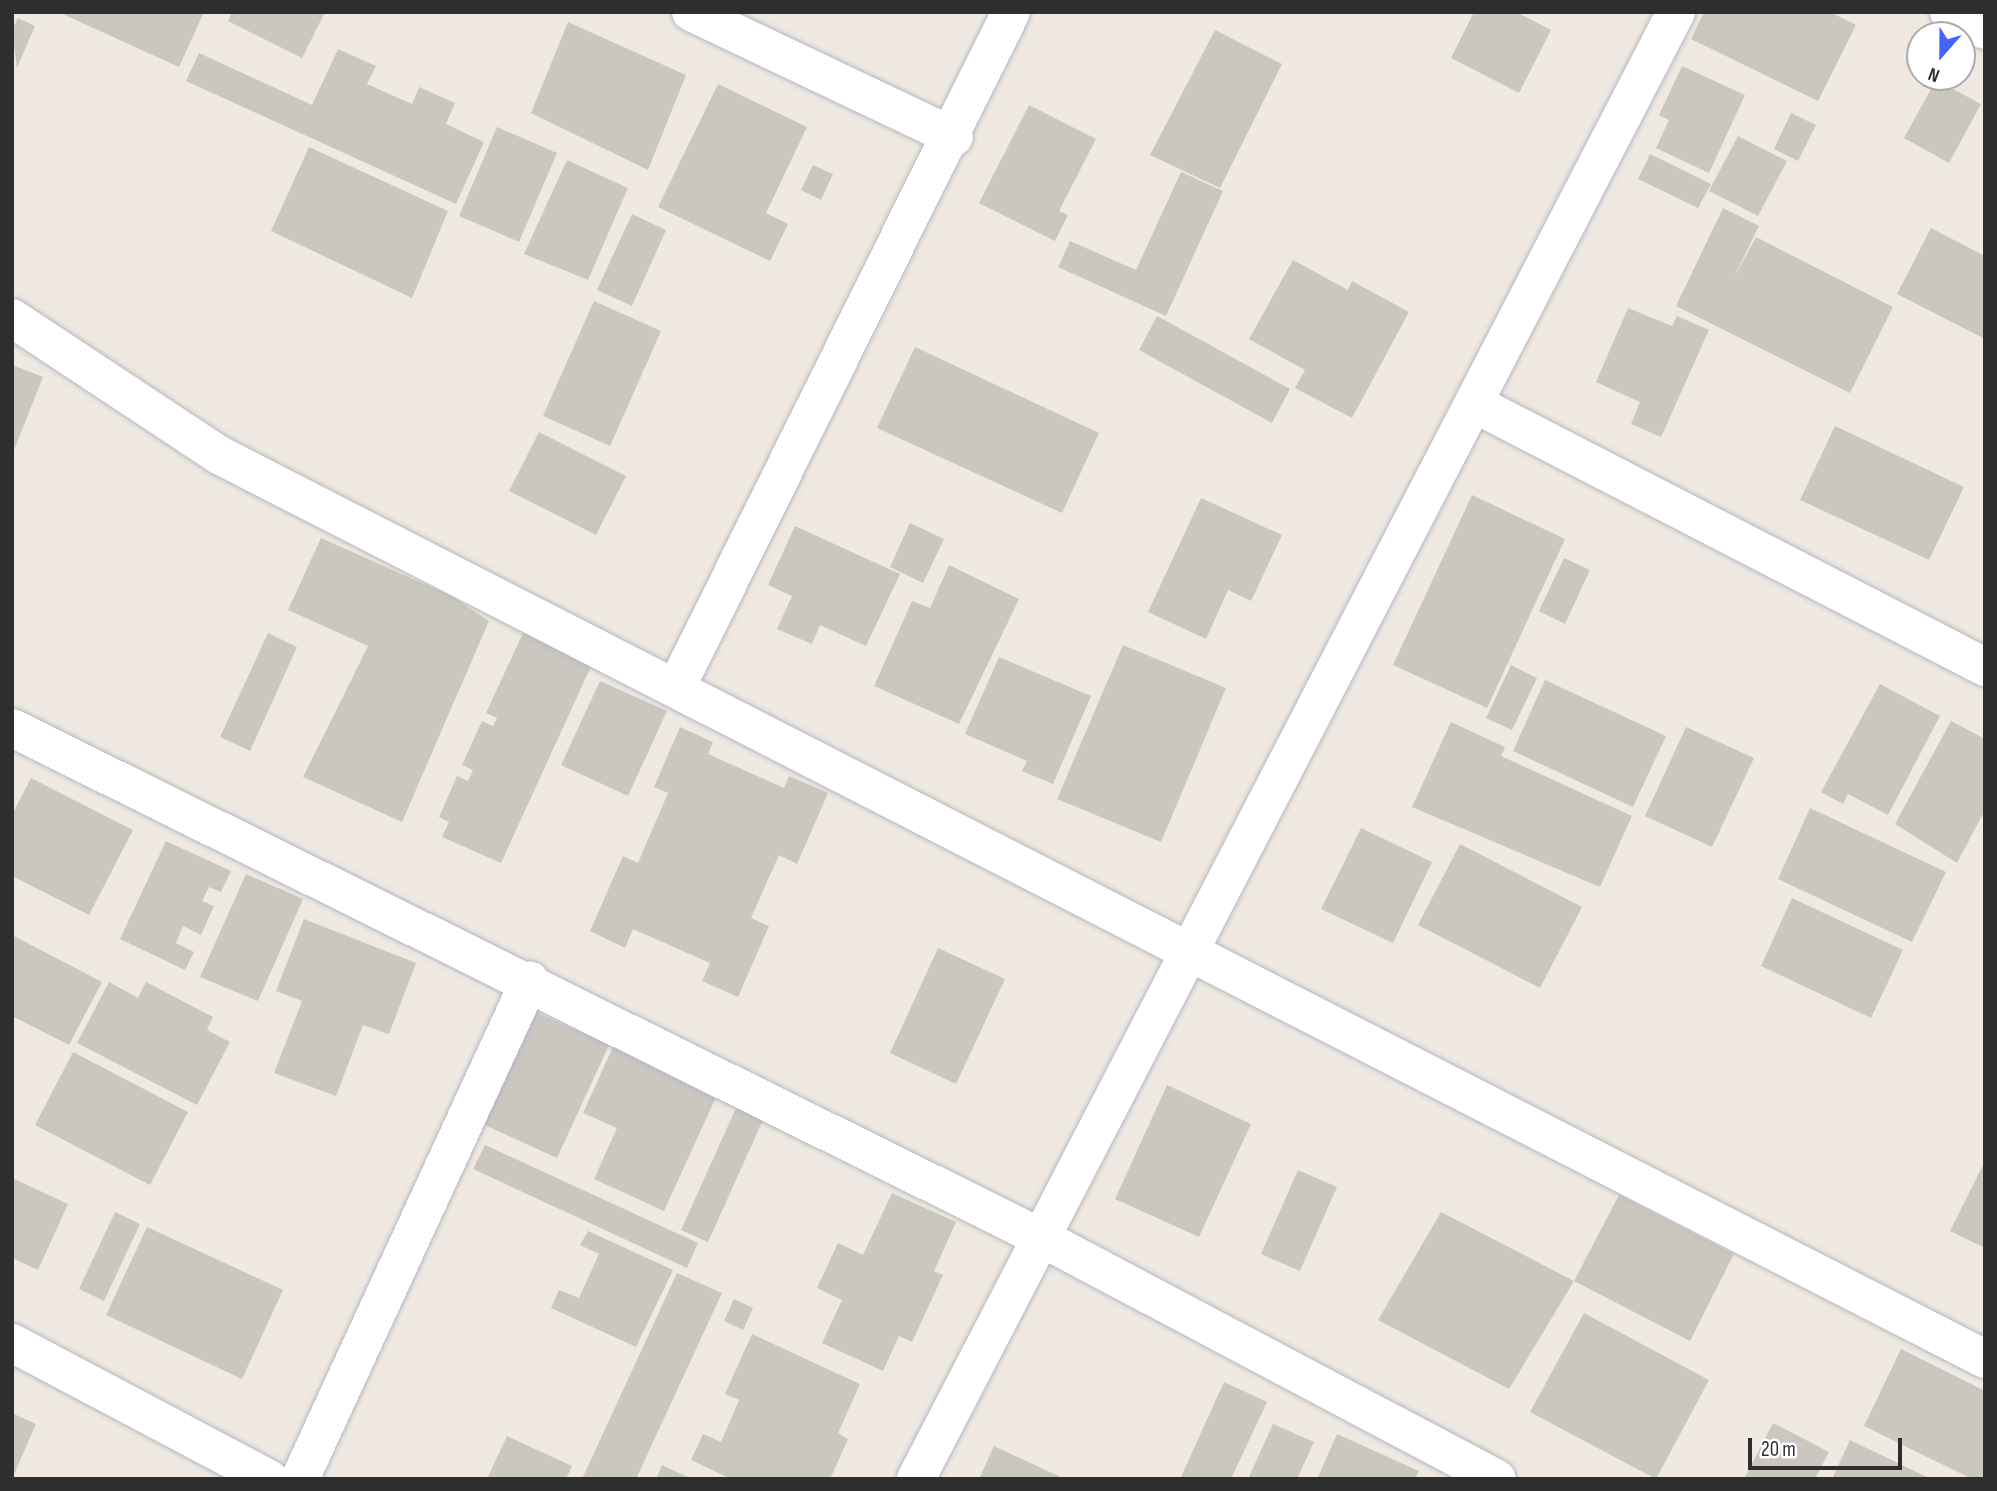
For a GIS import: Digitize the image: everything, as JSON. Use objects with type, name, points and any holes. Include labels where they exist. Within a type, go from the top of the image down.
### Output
[{"type":"street","points":[[691,12],[954,137]]},
{"type":"street","points":[[677,686],[954,137],[1011,12]]},
{"type":"street","points":[[916,1479],[1038,1236],[1190,956],[1478,405],[1676,12]]},
{"type":"street","points":[[1950,12],[1985,30]]},
{"type":"street","points":[[12,318],[219,455],[677,686],[1190,956],[1985,1359]]},
{"type":"street","points":[[1478,405],[1985,667]]},
{"type":"street","points":[[12,729],[530,980],[1038,1236],[1497,1479]]},
{"type":"street","points":[[300,1479],[530,980]]},
{"type":"street","points":[[12,1343],[269,1479]]},
{"type":"building","points":[[58,12],[204,12],[179,67]]},
{"type":"building","points":[[232,12],[325,12],[302,58],[228,21]]},
{"type":"building","points":[[1474,12],[1516,12],[1551,30],[1519,93],[1451,58]]},
{"type":"building","points":[[1704,12],[1830,12],[1856,25],[1818,101],[1691,39]]},
{"type":"building","points":[[18,18],[35,26],[17,68],[12,30]]},
{"type":"building","points":[[568,22],[686,75],[648,170],[531,113]]},
{"type":"building","points":[[1215,30],[1282,64],[1220,188],[1150,155]]},
{"type":"building","points":[[338,49],[376,66],[367,84],[412,104],[419,87],[455,103],[446,124],[484,142],[456,204],[186,81],[199,53],[312,105]]},
{"type":"building","points":[[1682,66],[1745,95],[1709,173],[1656,148],[1669,120],[1659,115]]},
{"type":"building","points":[[718,84],[807,127],[766,213],[788,224],[770,261],[658,207]]},
{"type":"building","points":[[1930,91],[1957,91],[1981,104],[1949,163],[1904,138]]},
{"type":"building","points":[[1029,105],[1096,139],[1059,211],[1068,215],[1055,241],[979,203]]},
{"type":"building","points":[[1791,113],[1816,125],[1798,161],[1774,149]]},
{"type":"building","points":[[497,127],[557,153],[519,242],[459,216]]},
{"type":"building","points":[[1738,136],[1787,161],[1758,216],[1709,191]]},
{"type":"building","points":[[309,147],[448,211],[412,298],[271,231]]},
{"type":"building","points":[[1650,154],[1711,184],[1698,208],[1638,179]]},
{"type":"building","points":[[567,160],[628,188],[588,280],[524,254]]},
{"type":"building","points":[[813,165],[833,174],[821,200],[801,190]]},
{"type":"building","points":[[1181,172],[1223,191],[1166,316],[1058,267],[1070,241],[1136,270]]},
{"type":"building","points":[[1723,208],[1759,226],[1733,279],[1756,237],[1893,307],[1850,393],[1676,306]]},
{"type":"building","points":[[632,214],[666,230],[632,306],[597,290]]},
{"type":"building","points":[[1931,228],[1985,256],[1985,339],[1897,294]]},
{"type":"building","points":[[1293,260],[1348,290],[1352,281],[1409,312],[1352,418],[1295,388],[1305,370],[1249,339]]},
{"type":"building","points":[[594,301],[661,331],[610,446],[543,416]]},
{"type":"building","points":[[1628,308],[1672,326],[1677,316],[1709,330],[1661,437],[1631,424],[1640,402],[1596,382]]},
{"type":"building","points":[[1157,316],[1290,389],[1272,423],[1139,350]]},
{"type":"building","points":[[915,347],[1099,433],[1062,513],[877,428]]},
{"type":"building","points":[[12,365],[43,377],[12,455]]},
{"type":"building","points":[[1835,426],[1964,487],[1929,560],[1800,500]]},
{"type":"building","points":[[539,432],[626,476],[596,535],[509,491]]},
{"type":"building","points":[[1472,495],[1565,539],[1487,708],[1393,665]]},
{"type":"building","points":[[1201,498],[1282,535],[1251,601],[1228,590],[1206,639],[1148,612]]},
{"type":"building","points":[[910,523],[944,539],[923,583],[890,567]]},
{"type":"building","points":[[795,526],[900,574],[866,646],[820,625],[812,644],[777,629],[792,596],[768,585]]},
{"type":"building","points":[[321,538],[451,596],[489,621],[402,822],[303,777],[368,646],[288,610]]},
{"type":"building","points":[[1564,558],[1590,570],[1565,624],[1539,611]]},
{"type":"building","points":[[949,565],[1019,599],[959,724],[874,686],[912,601],[930,608]]},
{"type":"building","points":[[524,631],[593,662],[501,863],[442,837],[449,822],[439,817],[457,776],[468,781],[473,770],[462,765],[482,721],[493,726],[497,718],[486,713]]},
{"type":"building","points":[[268,633],[297,647],[250,751],[220,737]]},
{"type":"building","points":[[1123,645],[1226,688],[1161,842],[1057,799]]},
{"type":"building","points":[[999,657],[1091,696],[1053,784],[1022,771],[1027,761],[965,734]]},
{"type":"building","points":[[1511,665],[1537,678],[1512,730],[1486,718]]},
{"type":"building","points":[[1545,680],[1666,736],[1633,807],[1513,751]]},
{"type":"building","points":[[600,681],[667,711],[628,796],[561,765]]},
{"type":"building","points":[[1880,684],[1940,716],[1888,815],[1848,794],[1843,804],[1821,792]]},
{"type":"building","points":[[1951,721],[1985,739],[1985,810],[1957,863],[1895,824]]},
{"type":"building","points":[[1451,722],[1505,747],[1501,756],[1632,816],[1600,887],[1412,807]]},
{"type":"building","points":[[680,727],[713,742],[708,754],[784,788],[789,776],[828,793],[797,864],[779,855],[751,918],[769,926],[738,997],[702,981],[710,963],[633,929],[625,948],[590,931],[623,856],[638,863],[668,793],[654,787]]},
{"type":"building","points":[[1686,727],[1754,758],[1712,847],[1645,816]]},
{"type":"building","points":[[31,778],[133,830],[89,915],[12,876],[12,815]]},
{"type":"building","points":[[1810,808],[1946,872],[1912,942],[1778,879]]},
{"type":"building","points":[[1361,828],[1432,862],[1393,943],[1321,909]]},
{"type":"building","points":[[166,841],[231,871],[221,892],[209,887],[202,901],[214,906],[201,935],[183,926],[176,943],[194,952],[185,970],[120,939]]},
{"type":"building","points":[[1460,844],[1582,907],[1540,988],[1418,925]]},
{"type":"building","points":[[246,874],[303,899],[258,1001],[200,977]]},
{"type":"building","points":[[1792,898],[1903,950],[1871,1018],[1761,966]]},
{"type":"building","points":[[304,919],[416,963],[389,1034],[363,1025],[336,1096],[274,1073],[302,1001],[276,991]]},
{"type":"building","points":[[12,935],[102,982],[69,1045],[12,1016]]},
{"type":"building","points":[[938,948],[1005,979],[956,1084],[890,1053]]},
{"type":"building","points":[[109,982],[138,998],[146,982],[213,1017],[207,1030],[230,1042],[197,1105],[77,1043]]},
{"type":"building","points":[[529,1009],[609,1045],[557,1158],[478,1122]]},
{"type":"building","points":[[613,1047],[717,1095],[664,1211],[594,1179],[617,1128],[583,1113]]},
{"type":"building","points":[[73,1052],[188,1112],[150,1185],[35,1125]]},
{"type":"building","points":[[1167,1085],[1251,1124],[1199,1237],[1115,1199]]},
{"type":"building","points":[[736,1108],[763,1120],[708,1242],[681,1230]]},
{"type":"building","points":[[485,1145],[698,1243],[687,1268],[473,1169]]},
{"type":"building","points":[[1985,1161],[1985,1248],[1950,1231]]},
{"type":"building","points":[[1298,1170],[1337,1187],[1300,1271],[1261,1254]]},
{"type":"building","points":[[12,1178],[68,1204],[38,1270],[12,1258]]},
{"type":"building","points":[[892,1193],[956,1222],[934,1271],[943,1275],[912,1342],[899,1336],[883,1371],[822,1343],[842,1300],[817,1288],[838,1243],[863,1255]]},
{"type":"building","points":[[1619,1195],[1734,1254],[1690,1341],[1574,1281]]},
{"type":"building","points":[[115,1212],[140,1224],[104,1301],[79,1289]]},
{"type":"building","points":[[1441,1212],[1574,1281],[1509,1389],[1378,1320]]},
{"type":"building","points":[[147,1227],[283,1290],[242,1379],[106,1315]]},
{"type":"building","points":[[588,1231],[673,1270],[636,1347],[551,1308],[559,1290],[579,1298],[599,1254],[580,1245]]},
{"type":"building","points":[[677,1273],[722,1293],[636,1479],[582,1479]]},
{"type":"building","points":[[734,1299],[753,1308],[743,1330],[724,1321]]},
{"type":"building","points":[[1584,1313],[1709,1380],[1656,1479],[1530,1412]]},
{"type":"building","points":[[752,1334],[860,1384],[838,1433],[848,1439],[830,1479],[731,1479],[691,1460],[703,1434],[721,1442],[739,1400],[725,1394]]},
{"type":"building","points":[[1901,1349],[1985,1391],[1985,1479],[1972,1479],[1864,1426]]},
{"type":"building","points":[[1224,1382],[1267,1402],[1231,1479],[1180,1479]]},
{"type":"building","points":[[12,1413],[36,1424],[12,1479]]},
{"type":"building","points":[[1773,1423],[1829,1452],[1815,1479],[1744,1479]]},
{"type":"building","points":[[1273,1424],[1314,1442],[1297,1479],[1248,1479]]},
{"type":"building","points":[[1337,1434],[1419,1471],[1415,1479],[1317,1479]]},
{"type":"building","points":[[507,1436],[572,1466],[566,1479],[487,1479]]},
{"type":"building","points":[[1850,1440],[1931,1479],[1832,1479]]},
{"type":"building","points":[[994,1446],[1065,1479],[979,1479]]},
{"type":"building","points":[[662,1465],[692,1479],[656,1479]]}]
